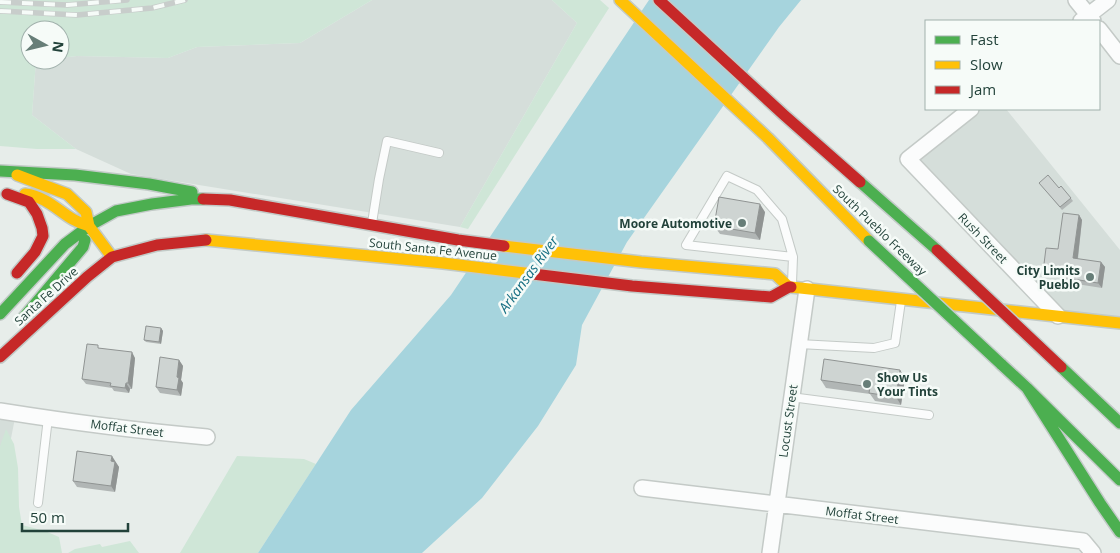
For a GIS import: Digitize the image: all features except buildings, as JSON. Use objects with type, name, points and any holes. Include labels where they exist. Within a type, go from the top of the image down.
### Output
[{"type":"main road","name":"South Pueblo Freeway","points":[[620,0],[768,138],[869,241],[1027,388],[1120,480]]},
{"type":"main road","name":"South Pueblo Freeway","points":[[659,0],[784,115],[937,250],[1120,423]]},
{"type":"main road","points":[[0,171],[76,175],[149,184],[230,200]]},
{"type":"main road","points":[[0,171],[22,176],[67,194],[86,212],[89,226],[112,257]]},
{"type":"main road","points":[[4,193],[32,194],[52,204],[78,223],[89,226]]},
{"type":"main road","points":[[4,193],[29,202],[37,214],[42,228],[42,236],[35,252],[26,261],[14,287]]},
{"type":"main road","name":"South Santa Fe Avenue","points":[[191,199],[230,200],[458,240],[641,262],[775,274],[796,288]]},
{"type":"main road","name":"Santa Fe Drive","points":[[0,314],[14,287],[89,226],[116,211],[191,199]]},
{"type":"main road","points":[[0,351],[13,331],[83,247],[89,226]]},
{"type":"main road","name":"South Santa Fe Avenue","points":[[112,257],[157,245],[206,240],[443,262],[632,286],[771,297],[796,288],[1120,323]]},
{"type":"main road","name":"Santa Fe Drive","points":[[0,357],[87,276],[112,257]]},
{"type":"main road","points":[[1027,388],[1120,532]]},
{"type":"main road","points":[[1092,396],[1120,419]]},
{"type":"street","points":[[1076,0],[1087,19],[1108,0]]},
{"type":"street","points":[[1100,30],[1120,56]]},
{"type":"street","name":"Rush Street","points":[[971,110],[908,159],[1058,316]]},
{"type":"street","name":"Locust Street","points":[[770,553],[799,344],[796,288]]},
{"type":"street","name":"Moffat Street","points":[[0,411],[165,433],[208,436]]},
{"type":"street","name":"Moffat Street","points":[[642,488],[1083,541],[1093,553]]},
{"type":"lane","points":[[372,225],[387,141],[439,153]]},
{"type":"lane","points":[[793,257],[686,245],[727,176],[757,190],[782,219],[793,257],[796,288]]},
{"type":"lane","points":[[799,344],[874,348],[895,343],[901,299]]},
{"type":"lane","points":[[791,398],[929,415]]},
{"type":"lane","points":[[38,504],[48,418]]},
{"type":"shaded area","points":[[372,0],[552,0],[577,23],[460,227],[131,174],[76,149],[32,115],[35,70],[70,70],[70,57],[168,58],[197,47],[300,43]]},
{"type":"shaded area","points":[[970,110],[1007,110],[1120,250],[1120,323],[1058,316],[908,159]]},
{"type":"shaded area","points":[[0,411],[16,413],[0,494]]},
{"type":"green space","points":[[0,0],[372,0],[300,43],[197,47],[168,58],[70,57],[70,20],[20,20],[20,70],[35,70],[32,115],[76,149],[37,149],[0,146]]},
{"type":"green space","points":[[552,0],[600,0],[609,8],[468,229],[460,227],[577,23]]},
{"type":"green space","points":[[6,429],[14,444],[18,468],[19,507],[22,525],[59,537],[62,553],[0,553],[0,446]]},
{"type":"green space","points":[[237,456],[304,459],[316,464],[258,553],[180,553]]},
{"type":"green space","points":[[130,541],[139,553],[68,553],[75,549],[100,544],[102,547]]},
{"type":"water","name":"Arkansas River","points":[[649,0],[801,0],[779,27],[627,242],[582,325],[576,365],[538,426],[482,498],[422,553],[258,553],[351,410],[451,295]]},
{"type":"railway","points":[[0,2],[67,5],[127,0]]},
{"type":"railway","points":[[0,11],[77,15],[152,8],[185,0]]},
{"type":"traffic: fast","points":[[0,171],[75,175],[149,184],[192,192]]},
{"type":"traffic: fast","points":[[860,182],[937,250]]},
{"type":"traffic: fast","points":[[0,314],[65,244],[89,226],[116,211],[152,204],[203,199]]},
{"type":"traffic: fast","points":[[24,317],[83,247],[85,240]]},
{"type":"traffic: fast","points":[[869,241],[1001,364]]},
{"type":"traffic: fast","points":[[1001,364],[1120,480]]},
{"type":"traffic: fast","points":[[1061,367],[1120,423]]},
{"type":"traffic: fast","points":[[1027,388],[1120,532]]},
{"type":"traffic: slow","points":[[620,0],[768,138],[869,241]]},
{"type":"traffic: slow","points":[[17,175],[67,194],[86,212],[89,226],[112,257]]},
{"type":"traffic: slow","points":[[25,194],[43,199],[72,219],[89,226]]},
{"type":"traffic: slow","points":[[206,240],[443,263],[533,274]]},
{"type":"traffic: slow","points":[[504,246],[641,262],[775,274],[789,287]]},
{"type":"traffic: slow","points":[[791,287],[1120,323]]},
{"type":"traffic: jam","points":[[659,0],[860,182]]},
{"type":"traffic: jam","points":[[7,194],[29,202],[37,214],[42,228],[43,236],[35,252],[17,273]]},
{"type":"traffic: jam","points":[[203,199],[230,200],[458,240],[504,246]]},
{"type":"traffic: jam","points":[[0,357],[87,277],[112,257],[157,245],[206,240]]},
{"type":"traffic: jam","points":[[937,250],[1061,367]]},
{"type":"traffic: jam","points":[[533,274],[632,286],[771,297],[791,287]]},
{"type":"place","name":"Moore Automotive","points":[[742,223]]},
{"type":"place","name":"City Limits Pueblo","points":[[1090,277]]},
{"type":"place","name":"Show Us Your Tints","points":[[867,384]]}]
